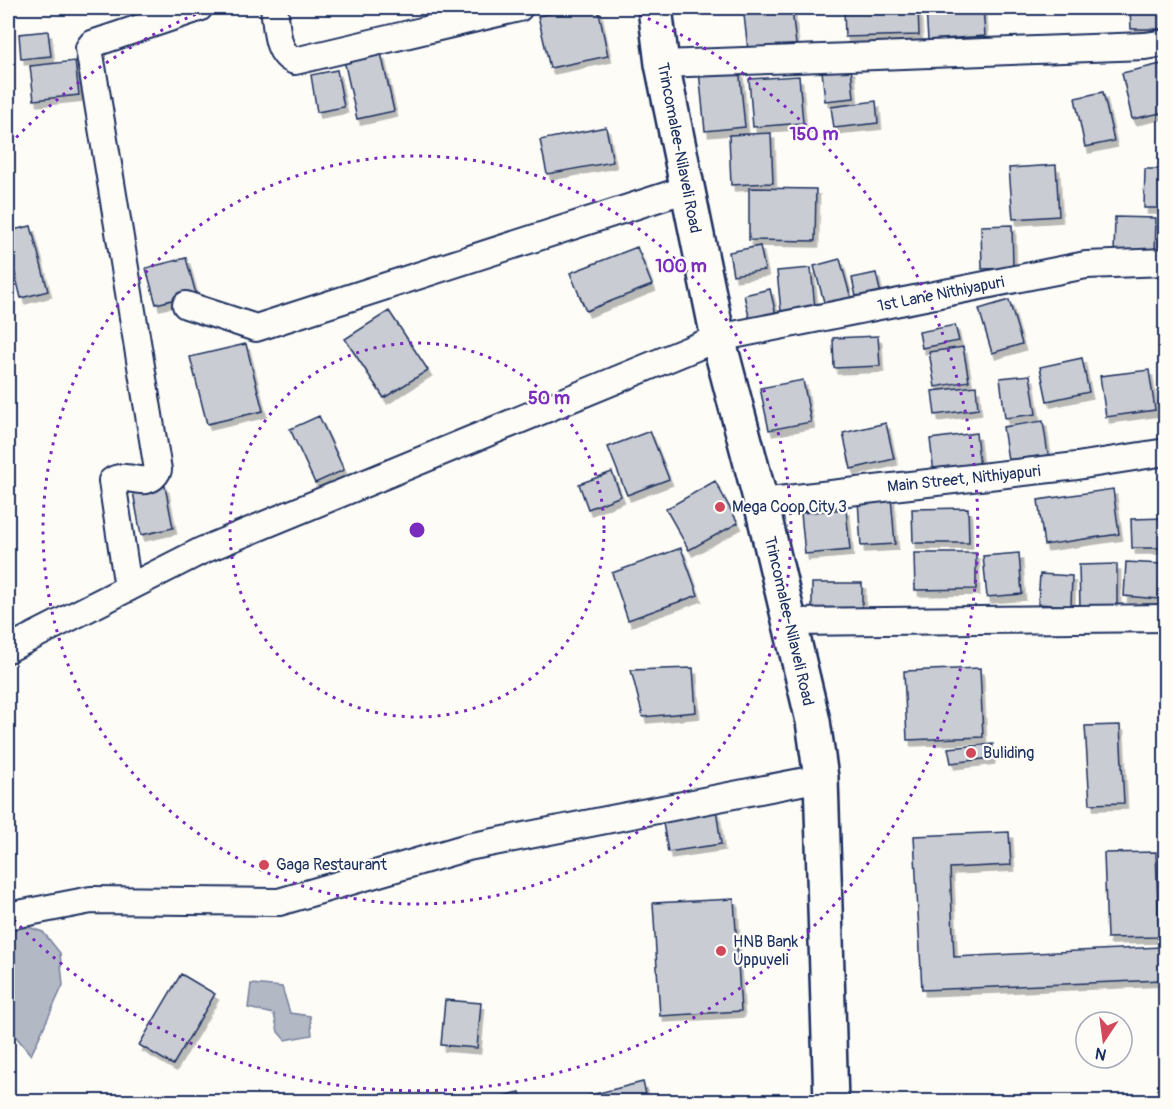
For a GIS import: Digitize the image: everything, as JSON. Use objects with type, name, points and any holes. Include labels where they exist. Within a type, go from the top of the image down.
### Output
[{"type":"main road","name":"Trincomalee-Nilaveli Road","points":[[655,8],[662,64],[718,338],[791,622],[813,721],[820,778],[831,1101]]},
{"type":"street","points":[[128,588],[112,481],[116,478],[149,480],[158,470],[89,48],[92,44],[199,8]]},
{"type":"street","points":[[274,8],[282,52],[287,58],[295,61],[519,8]]},
{"type":"street","points":[[662,64],[1145,46],[1166,43]]},
{"type":"street","points":[[186,305],[256,328],[687,189]]},
{"type":"street","name":"1st Lane Nithiyapuri","points":[[8,649],[201,551],[718,338],[1086,265],[1166,262]]},
{"type":"street","name":"Main Street, Nithiyapuri","points":[[761,502],[1077,466],[1166,452]]},
{"type":"street","points":[[791,622],[1166,618]]},
{"type":"street","points":[[8,915],[91,900],[279,902],[468,847],[820,778]]},
{"type":"shaded area","points":[[16,923],[43,932],[60,953],[63,985],[31,1055],[8,1027],[8,925]]},
{"type":"shaded area","points":[[251,984],[282,987],[290,1013],[310,1016],[312,1035],[285,1040],[278,1032],[274,1014],[248,1008]]},
{"type":"building","points":[[577,8],[598,8],[608,56],[550,68],[538,16]]},
{"type":"building","points":[[844,8],[918,8],[919,35],[845,37]]},
{"type":"building","points":[[926,8],[983,8],[985,36],[928,40]]},
{"type":"building","points":[[1130,8],[1166,8],[1166,29],[1131,29]]},
{"type":"building","points":[[792,10],[796,45],[748,50],[744,15]]},
{"type":"building","points":[[48,31],[51,56],[21,59],[19,34]]},
{"type":"building","points":[[381,53],[394,111],[357,119],[344,60]]},
{"type":"building","points":[[75,61],[79,95],[34,100],[30,66]]},
{"type":"building","points":[[1161,64],[1166,86],[1166,112],[1132,119],[1122,73]]},
{"type":"building","points":[[739,67],[745,127],[705,131],[699,71]]},
{"type":"building","points":[[851,68],[854,98],[825,101],[822,71]]},
{"type":"building","points":[[337,70],[344,107],[317,112],[311,75]]},
{"type":"building","points":[[799,76],[803,123],[753,127],[749,79]]},
{"type":"building","points":[[1103,92],[1114,141],[1085,147],[1075,98]]},
{"type":"building","points":[[876,101],[878,123],[834,128],[831,107]]},
{"type":"building","points":[[606,127],[613,162],[547,174],[540,140]]},
{"type":"building","points":[[771,133],[773,183],[731,185],[729,135]]},
{"type":"building","points":[[1056,165],[1059,216],[1013,219],[1009,168]]},
{"type":"building","points":[[1145,169],[1166,169],[1166,208],[1144,208]]},
{"type":"building","points":[[749,188],[816,189],[815,241],[749,240]]},
{"type":"building","points":[[1115,217],[1156,218],[1155,256],[1114,255]]},
{"type":"building","points":[[1012,225],[1013,268],[982,269],[981,226]]},
{"type":"building","points":[[31,226],[48,291],[21,298],[8,245],[8,231]]},
{"type":"building","points":[[760,246],[765,270],[733,275],[729,252]]},
{"type":"building","points":[[637,247],[652,285],[586,311],[570,273]]},
{"type":"building","points":[[186,258],[196,294],[156,304],[146,268]]},
{"type":"building","points":[[840,259],[852,302],[826,309],[814,266]]},
{"type":"building","points":[[811,268],[815,308],[781,311],[777,271]]},
{"type":"building","points":[[876,273],[881,295],[857,301],[852,278]]},
{"type":"building","points":[[770,289],[777,319],[751,325],[744,295]]},
{"type":"building","points":[[1009,300],[1022,344],[992,353],[979,309]]},
{"type":"building","points":[[389,311],[428,370],[384,398],[345,339]]},
{"type":"building","points":[[955,325],[959,341],[922,348],[919,332]]},
{"type":"building","points":[[878,336],[880,366],[834,368],[833,338]]},
{"type":"building","points":[[246,344],[263,411],[207,424],[190,357]]},
{"type":"building","points":[[963,347],[969,381],[935,387],[929,352]]},
{"type":"building","points":[[1082,358],[1089,392],[1047,401],[1040,367]]},
{"type":"building","points":[[1149,370],[1155,410],[1106,417],[1100,376]]},
{"type":"building","points":[[1030,375],[1036,414],[1005,418],[1000,378]]},
{"type":"building","points":[[803,380],[811,422],[769,430],[760,388]]},
{"type":"building","points":[[976,386],[978,409],[935,415],[932,391]]},
{"type":"building","points":[[319,416],[344,470],[315,483],[290,429]]},
{"type":"building","points":[[1043,421],[1048,455],[1008,460],[1003,427]]},
{"type":"building","points":[[886,423],[894,459],[851,469],[843,433]]},
{"type":"building","points":[[650,431],[669,479],[627,495],[608,447]]},
{"type":"building","points":[[976,433],[980,468],[934,473],[930,439]]},
{"type":"building","points":[[612,472],[621,496],[588,509],[579,484]]},
{"type":"building","points":[[715,481],[738,523],[689,550],[666,509]]},
{"type":"building","points":[[165,486],[173,528],[141,535],[133,492]]},
{"type":"building","points":[[1113,489],[1119,534],[1044,545],[1038,500]]},
{"type":"building","points":[[891,497],[895,544],[861,546],[858,500]]},
{"type":"building","points":[[968,508],[969,543],[913,543],[912,509]]},
{"type":"building","points":[[846,509],[850,550],[805,554],[801,513]]},
{"type":"building","points":[[1166,518],[1166,548],[1132,548],[1131,519]]},
{"type":"building","points":[[681,548],[698,595],[628,620],[612,573]]},
{"type":"building","points":[[914,553],[976,553],[976,589],[915,590]]},
{"type":"building","points":[[1019,553],[1022,594],[987,597],[983,556]]},
{"type":"building","points":[[1126,562],[1162,564],[1159,599],[1124,596]]},
{"type":"building","points":[[1117,564],[1117,607],[1080,608],[1079,565]]},
{"type":"building","points":[[1164,569],[1166,570],[1166,602],[1161,602]]},
{"type":"building","points":[[1040,574],[1072,576],[1071,606],[1038,604]]},
{"type":"building","points":[[812,583],[862,583],[862,613],[812,614]]},
{"type":"building","points":[[693,668],[696,712],[643,717],[631,670]]},
{"type":"building","points":[[980,668],[983,737],[907,740],[904,671]]},
{"type":"building","points":[[1120,725],[1124,803],[1090,804],[1085,726]]},
{"type":"building","name":"Buliding","points":[[993,744],[991,758],[951,763],[948,748]]},
{"type":"building","points":[[716,809],[721,844],[668,852],[662,817]]},
{"type":"building","points":[[1009,832],[1011,865],[950,868],[954,957],[1161,947],[1162,980],[922,990],[914,836]]},
{"type":"building","points":[[1156,852],[1159,937],[1107,938],[1104,853]]},
{"type":"building","points":[[734,899],[741,1011],[660,1016],[653,903]]},
{"type":"building","points":[[181,974],[215,994],[173,1065],[139,1045]]},
{"type":"building","points":[[445,1000],[481,1003],[477,1048],[441,1045]]},
{"type":"building","points":[[643,1082],[648,1102],[563,1102]]},
{"type":"building","points":[[520,1092],[522,1102],[503,1102],[502,1096]]},
{"type":"place","name":"Mega Coop City 3","points":[[720,507]]},
{"type":"place","name":"Buliding","points":[[971,753]]},
{"type":"place","name":"Gaga Restaurant","points":[[264,865]]},
{"type":"place","name":"HNB Bank Uppuveli","points":[[721,951]]}]
